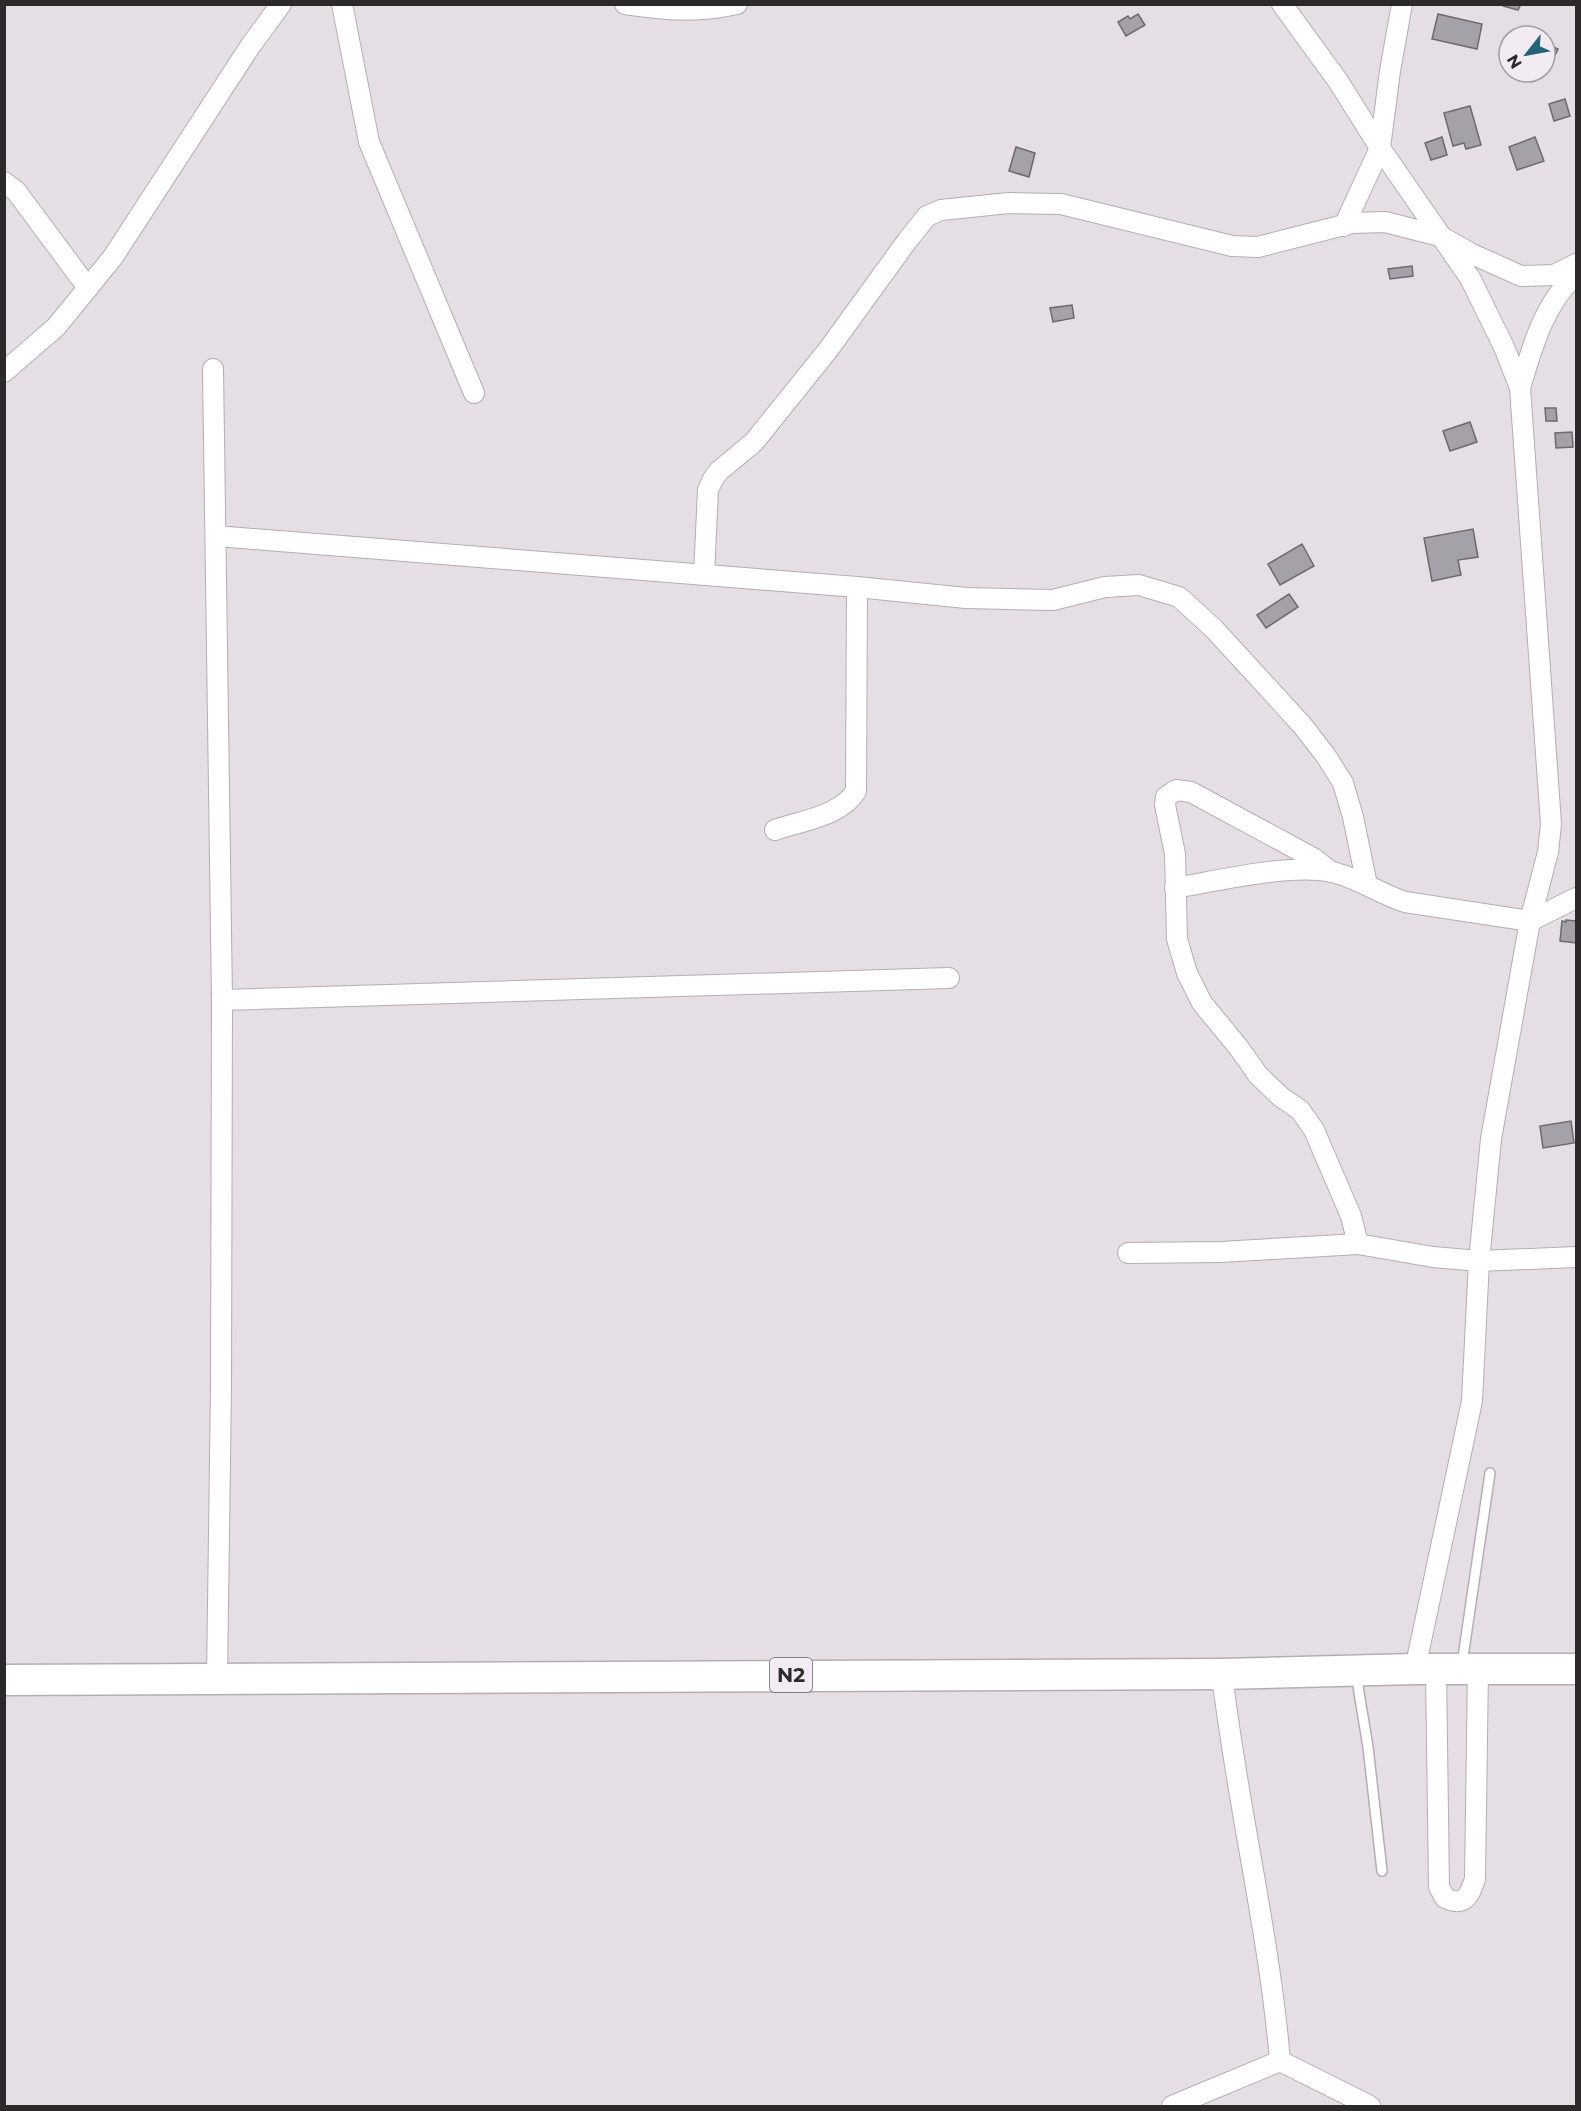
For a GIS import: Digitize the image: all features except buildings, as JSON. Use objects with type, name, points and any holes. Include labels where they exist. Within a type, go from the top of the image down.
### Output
[{"type":"main road","name":"N2","points":[[4,1680],[1222,1674],[1447,1669],[1576,1669]]},
{"type":"street","points":[[4,372],[56,327],[113,257],[249,48],[281,4]]},
{"type":"street","points":[[342,4],[369,142],[474,393]]},
{"type":"street","points":[[625,4],[667,10],[710,10],[737,4]]},
{"type":"street","points":[[1282,4],[1338,81],[1380,148],[1470,278],[1504,347],[1520,388],[1551,824],[1548,852],[1530,921],[1491,1139],[1479,1261],[1472,1401],[1447,1669],[1439,1887],[1445,1898],[1454,1902],[1463,1900],[1470,1893],[1474,1879],[1447,1669]]},
{"type":"street","points":[[1344,226],[1380,148],[1402,4]]},
{"type":"street","points":[[4,182],[15,191],[88,288]]},
{"type":"street","points":[[704,575],[708,490],[713,479],[754,442],[828,350],[885,269],[927,216],[941,210],[1009,203],[1061,204],[1232,246],[1258,246],[1344,226],[1385,222],[1440,236],[1472,254],[1521,276],[1554,274],[1576,264]]},
{"type":"street","points":[[1520,388],[1534,343],[1553,302],[1576,275]]},
{"type":"street","points":[[213,369],[222,1000],[221,1411],[217,1678]]},
{"type":"street","points":[[216,536],[857,587],[966,598],[1053,600],[1105,587],[1139,585],[1179,597],[1214,629],[1302,725],[1326,756],[1343,783],[1353,817],[1367,885]]},
{"type":"street","points":[[775,830],[839,809],[851,800],[856,791],[857,587]]},
{"type":"street","points":[[1331,872],[1313,858],[1191,792],[1176,790],[1166,797],[1165,805],[1175,854],[1177,939],[1187,973],[1202,1003],[1258,1075],[1300,1110],[1314,1130],[1347,1207],[1358,1244]]},
{"type":"street","points":[[1175,888],[1264,873],[1305,870],[1331,872],[1404,902],[1530,921],[1576,898]]},
{"type":"street","points":[[222,1000],[949,978]]},
{"type":"street","points":[[1128,1253],[1221,1252],[1358,1244],[1433,1257],[1479,1261],[1576,1257]]},
{"type":"street","points":[[1222,1674],[1229,1731],[1275,2008],[1280,2061]]},
{"type":"street","points":[[1172,2106],[1280,2061],[1370,2106]]},
{"type":"lane","points":[[1447,1669],[1490,1473]]},
{"type":"lane","points":[[1355,1671],[1368,1747],[1382,1871]]}]
